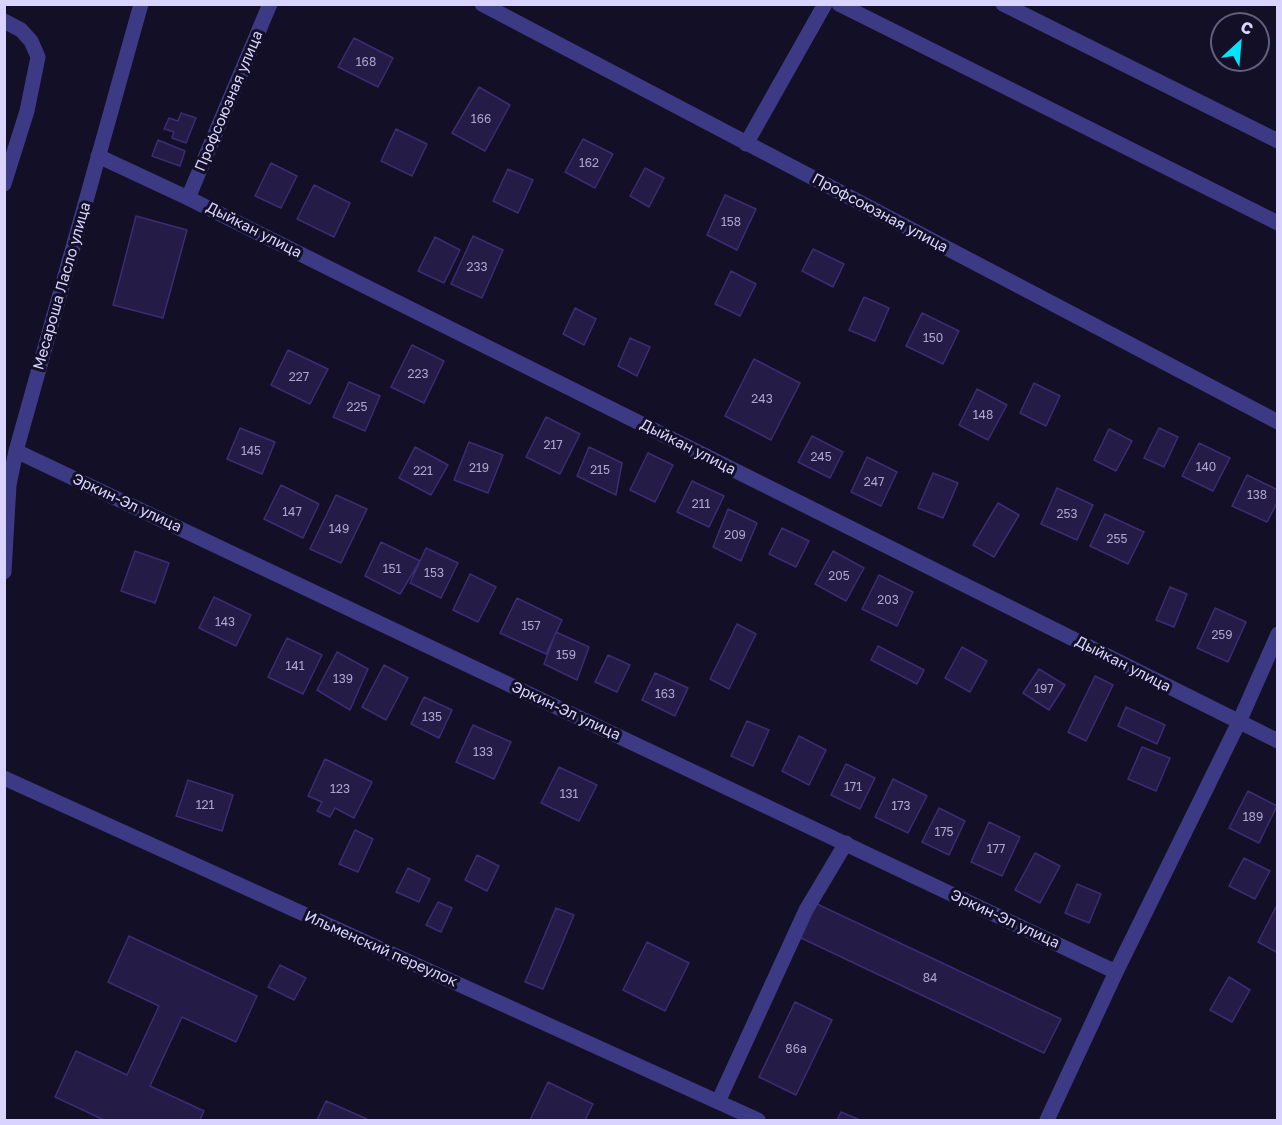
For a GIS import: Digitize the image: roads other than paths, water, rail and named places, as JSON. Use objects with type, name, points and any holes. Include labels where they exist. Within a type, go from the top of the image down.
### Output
[{"type":"street","name":"Месароша Ласло улица","points":[[4,572],[9,485],[16,451],[141,4]]},
{"type":"street","name":"Профсоюзная улица","points":[[188,198],[270,4]]},
{"type":"street","name":"Профсоюзная улица","points":[[482,4],[1278,422]]},
{"type":"street","points":[[746,144],[825,4]]},
{"type":"street","points":[[839,4],[1278,223]]},
{"type":"street","points":[[1003,4],[1278,141]]},
{"type":"street","points":[[4,21],[21,30],[31,41],[38,57],[27,111],[4,184]]},
{"type":"street","name":"Дыйкан улица","points":[[98,156],[188,198],[1278,741]]},
{"type":"street","name":"Эркин-Эл улица","points":[[16,451],[1116,972]]},
{"type":"street","points":[[1047,1120],[1116,972],[1239,722],[1278,634]]},
{"type":"street","name":"Ильменский переулок","points":[[4,777],[758,1120]]},
{"type":"street","points":[[718,1102],[806,910],[846,843]]}]
